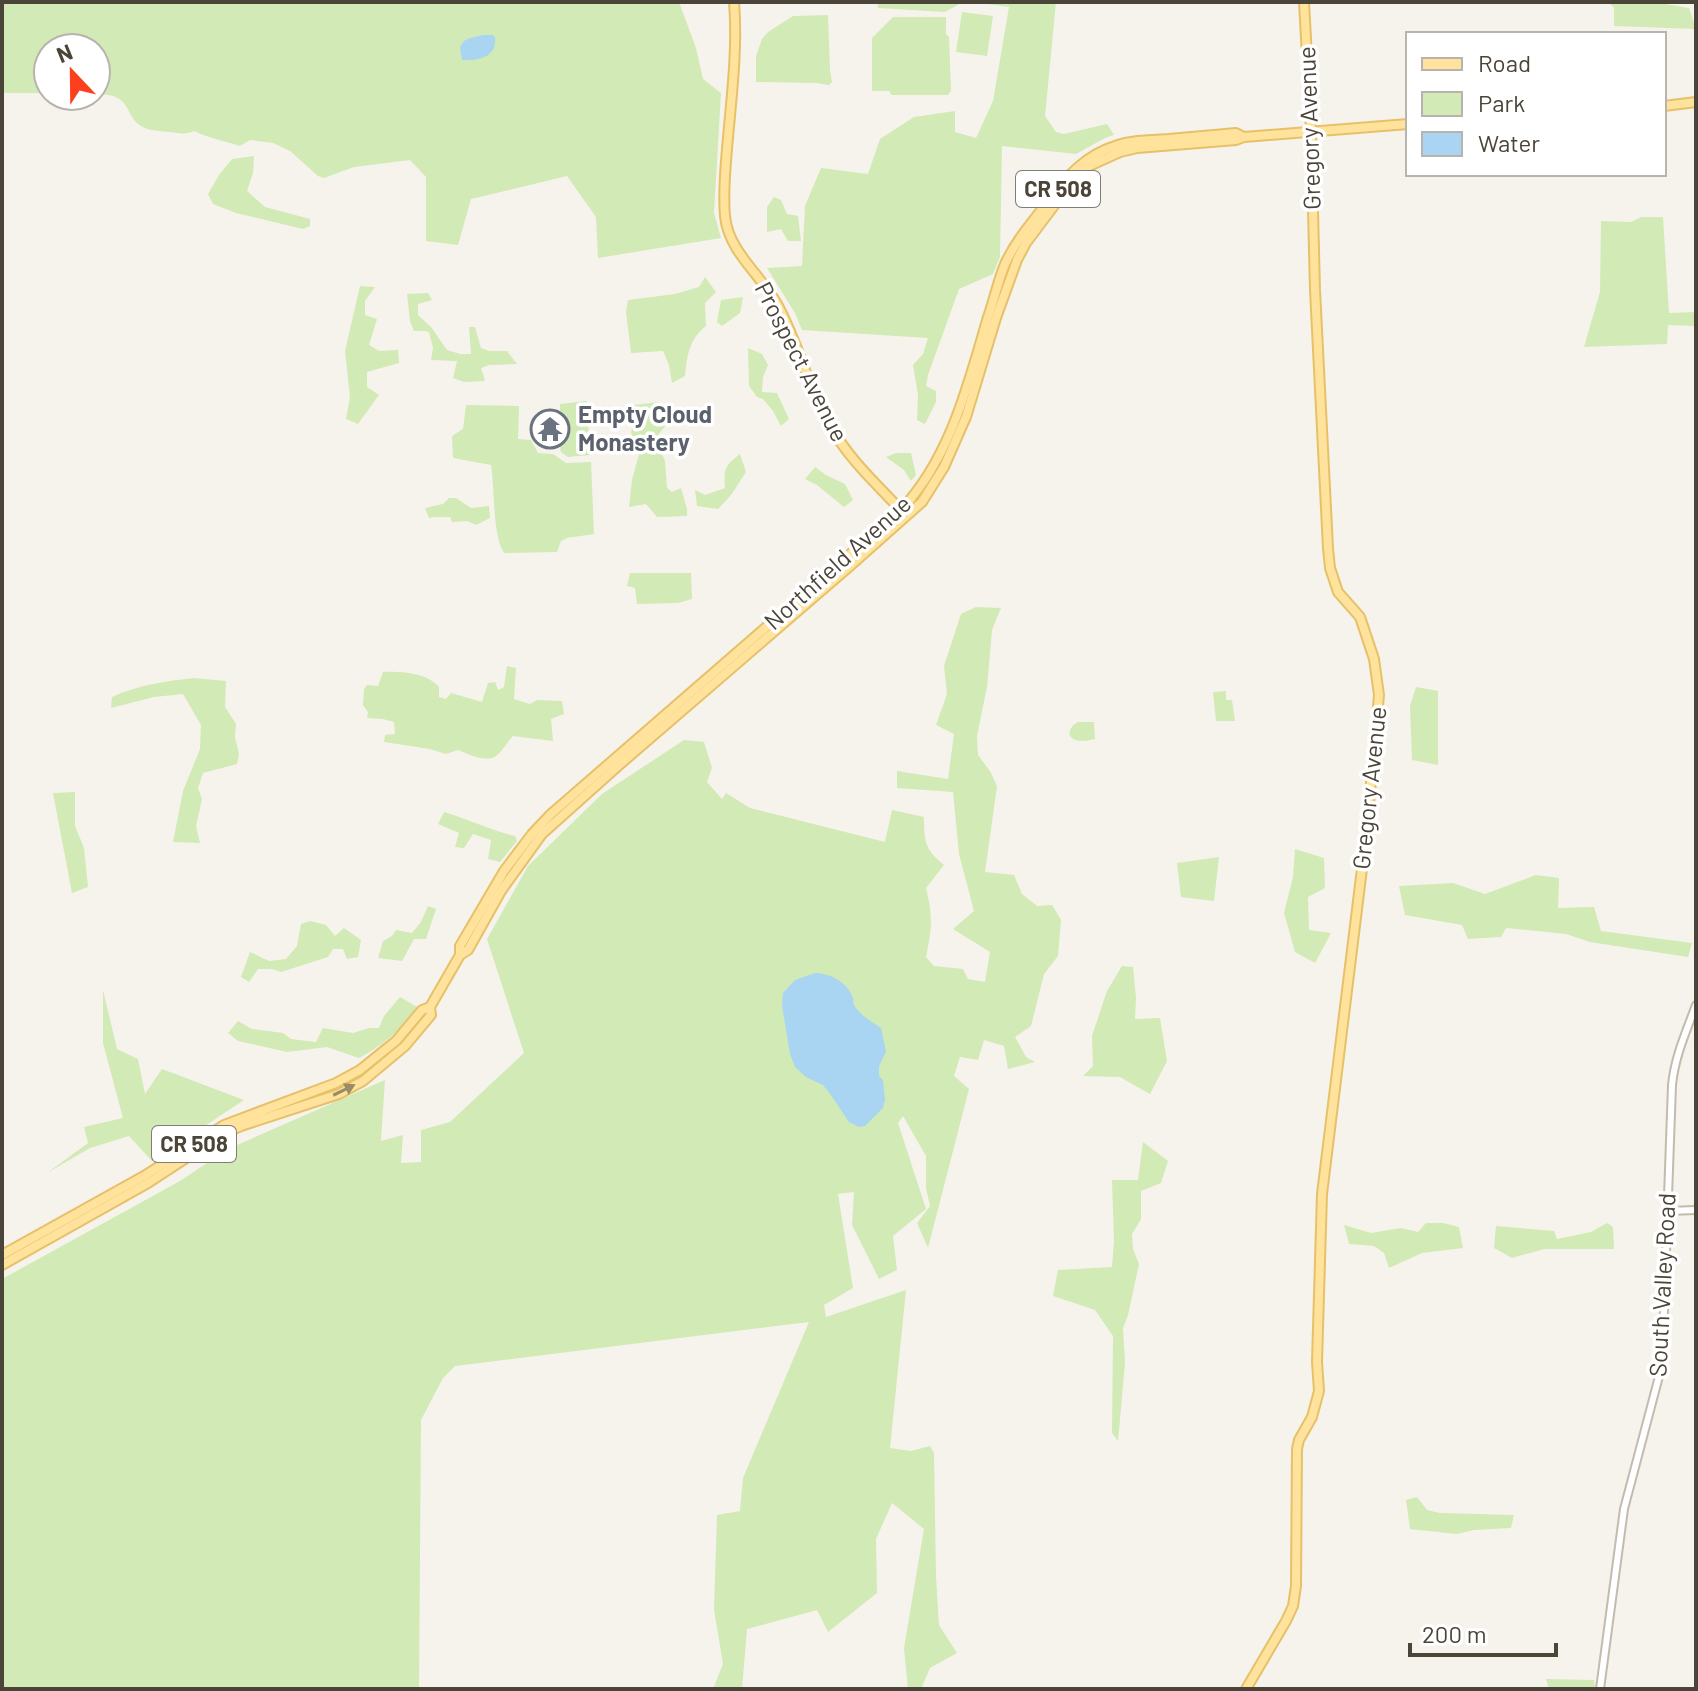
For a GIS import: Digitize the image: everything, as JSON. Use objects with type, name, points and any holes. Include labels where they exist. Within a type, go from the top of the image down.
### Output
[{"type":"main road","name":"Prospect Avenue","points":[[734,2],[735,38],[724,199],[727,228],[736,247],[784,317],[818,403],[833,432],[904,513]]},
{"type":"main road","name":"Gregory Avenue","points":[[1246,1689],[1293,1606],[1297,1449],[1312,1417],[1319,1391],[1317,1362],[1322,1194],[1364,851],[1379,695],[1374,659],[1360,617],[1338,592],[1330,568],[1304,2]]},
{"type":"main road","points":[[1666,106],[1696,102]]},
{"type":"main road","name":"Northfield Avenue","points":[[2,1265],[148,1183],[223,1134],[339,1094],[363,1081],[413,1038],[431,1015],[430,1007],[460,955],[468,950],[501,891],[542,834],[728,665],[904,513],[922,502],[944,467],[966,417],[972,382],[1004,267],[1012,249],[1062,183],[1085,161],[1106,149],[1127,143],[1236,133],[1244,137],[1406,124]]},
{"type":"main road","name":"Northfield Avenue","points":[[2,1255],[144,1176],[224,1125],[336,1083],[360,1070],[396,1041],[422,1010],[430,1007]]},
{"type":"street","name":"South Valley Road","points":[[1600,1689],[1624,1509],[1662,1365],[1674,1068],[1696,1005]]},
{"type":"street","points":[[1668,1211],[1696,1210]]},
{"type":"green space","points":[[2,2],[679,2],[696,48],[703,79],[721,93],[714,213],[721,238],[598,258],[596,217],[567,176],[471,199],[458,245],[426,241],[426,177],[410,160],[354,167],[324,178],[290,151],[273,143],[250,140],[240,146],[194,131],[182,133],[147,129],[138,124],[123,102],[112,96],[112,32],[32,32],[32,93],[2,93]]},
{"type":"green space","points":[[877,2],[963,2],[945,12],[878,8]]},
{"type":"green space","points":[[973,2],[1056,2],[1045,116],[1056,132],[1064,134],[1107,124],[1114,135],[1076,154],[1002,146],[1000,257],[993,274],[959,289],[928,375],[926,386],[936,391],[936,402],[925,424],[917,420],[918,395],[913,365],[923,354],[928,338],[802,330],[767,268],[802,266],[805,206],[821,168],[868,174],[880,139],[914,117],[955,111],[955,132],[976,138],[993,101],[1009,7]]},
{"type":"green space","points":[[1609,2],[1654,2],[1689,8],[1696,29],[1614,26],[1614,8]]},
{"type":"green space","points":[[962,12],[993,16],[987,56],[956,52]]},
{"type":"green space","points":[[828,15],[832,82],[829,85],[756,82],[756,56],[768,32],[793,16]]},
{"type":"green space","points":[[893,17],[946,17],[951,91],[948,95],[892,95],[889,91],[872,91],[872,38]]},
{"type":"green space","points":[[254,156],[247,191],[265,207],[310,219],[310,226],[303,229],[236,213],[213,204],[208,194],[232,159]]},
{"type":"green space","points":[[774,197],[781,200],[787,214],[798,216],[801,241],[788,241],[781,229],[767,232],[767,207]]},
{"type":"green space","points":[[1641,217],[1663,217],[1669,313],[1696,312],[1696,326],[1668,325],[1667,344],[1584,347],[1600,292],[1601,221],[1631,222]]},
{"type":"green space","points":[[705,277],[716,292],[705,303],[706,326],[692,342],[685,376],[672,383],[663,351],[631,353],[626,312],[628,300],[675,294],[699,287]]},
{"type":"green space","points":[[360,286],[375,287],[365,301],[365,315],[377,319],[369,345],[379,351],[398,350],[399,363],[367,372],[367,387],[379,395],[358,424],[346,419],[350,397],[345,351]]},
{"type":"green space","points":[[428,293],[432,300],[418,304],[418,315],[447,350],[471,354],[469,327],[475,327],[481,348],[507,351],[517,364],[481,368],[485,381],[464,382],[453,378],[457,361],[431,360],[433,348],[429,332],[414,331],[410,321],[407,294]]},
{"type":"green space","points":[[743,297],[740,313],[722,326],[717,322],[721,300]]},
{"type":"green space","points":[[748,348],[762,354],[768,365],[762,392],[777,393],[789,419],[781,426],[773,411],[749,386]]},
{"type":"green space","points":[[587,401],[590,455],[568,457],[560,449],[560,404]]},
{"type":"green space","points":[[659,402],[672,407],[673,416],[658,435],[665,461],[667,488],[672,492],[681,488],[687,516],[657,517],[646,504],[629,507],[640,450],[631,433],[634,405]]},
{"type":"green space","points":[[466,405],[519,406],[518,439],[531,440],[538,453],[553,454],[566,463],[591,462],[594,534],[567,538],[561,541],[557,552],[504,553],[496,523],[491,465],[453,458],[452,436],[463,429]]},
{"type":"green space","points":[[911,453],[916,475],[911,481],[904,470],[886,457]]},
{"type":"green space","points":[[740,454],[746,472],[731,495],[718,509],[697,506],[695,490],[705,495],[725,488],[726,468]]},
{"type":"green space","points":[[815,467],[845,484],[853,500],[844,507],[805,479]]},
{"type":"green space","points":[[449,498],[456,498],[471,508],[489,506],[490,518],[476,525],[467,521],[452,522],[450,517],[429,518],[425,508],[443,504]]},
{"type":"green space","points":[[630,573],[691,573],[692,599],[678,603],[637,604],[635,588],[627,586]]},
{"type":"green space","points":[[976,607],[1001,608],[992,630],[987,687],[977,736],[978,755],[997,786],[985,872],[1014,875],[1022,894],[1037,906],[1052,905],[1061,920],[1058,956],[1044,974],[1031,1026],[1015,1037],[1026,1057],[1035,1062],[1008,1069],[1004,1046],[984,1040],[978,1060],[960,1057],[954,1076],[969,1089],[928,1248],[917,1223],[930,1206],[926,1188],[926,1156],[903,1116],[898,1123],[926,1209],[893,1236],[897,1270],[879,1279],[852,1225],[854,1192],[838,1194],[853,1288],[824,1305],[826,1317],[906,1290],[890,1448],[911,1451],[930,1446],[934,1453],[939,1625],[957,1653],[930,1668],[921,1689],[908,1689],[904,1648],[924,1529],[892,1503],[876,1539],[877,1593],[828,1632],[817,1610],[747,1629],[742,1689],[713,1689],[723,1664],[714,1610],[717,1515],[740,1511],[743,1478],[809,1322],[455,1366],[443,1378],[421,1420],[419,1689],[2,1689],[2,1279],[180,1181],[228,1149],[385,1080],[381,1141],[403,1135],[401,1163],[421,1162],[421,1130],[450,1122],[524,1053],[487,939],[528,866],[602,794],[684,740],[704,742],[712,768],[707,782],[722,799],[726,793],[750,808],[885,842],[892,810],[924,817],[927,844],[944,865],[926,888],[931,922],[926,957],[934,966],[963,969],[968,979],[985,982],[990,952],[953,929],[974,911],[959,854],[953,792],[897,788],[897,771],[948,779],[954,734],[936,725],[947,694],[944,666],[961,614]]},
{"type":"green space","points":[[507,666],[516,668],[514,699],[530,704],[537,700],[562,701],[564,714],[551,719],[553,741],[513,736],[496,756],[487,759],[458,750],[446,754],[384,742],[385,735],[395,734],[394,722],[367,718],[368,712],[363,705],[364,689],[367,685],[378,686],[383,672],[428,679],[439,687],[439,697],[446,699],[451,693],[482,702],[488,683],[495,682],[498,690],[504,687]]},
{"type":"green space","points":[[194,678],[226,681],[225,707],[236,724],[239,754],[237,764],[203,773],[198,788],[202,799],[196,826],[200,843],[173,842],[183,791],[200,749],[201,725],[183,694],[154,697],[111,708],[112,697],[152,684]]},
{"type":"green space","points":[[1416,687],[1438,691],[1438,765],[1412,760],[1410,706]]},
{"type":"green space","points":[[1226,691],[1226,700],[1232,700],[1235,721],[1216,721],[1213,692]]},
{"type":"green space","points":[[1078,722],[1094,722],[1095,739],[1080,741],[1070,736],[1070,731]]},
{"type":"green space","points":[[75,792],[75,826],[84,848],[88,887],[72,893],[53,793]]},
{"type":"green space","points":[[444,812],[515,836],[517,841],[500,862],[488,859],[491,840],[473,834],[464,848],[455,847],[459,833],[438,824]]},
{"type":"green space","points":[[1295,849],[1324,858],[1325,888],[1308,897],[1309,930],[1331,933],[1315,963],[1295,952],[1284,913],[1293,877]]},
{"type":"green space","points":[[1219,857],[1214,901],[1181,897],[1177,863]]},
{"type":"green space","points":[[1536,875],[1559,878],[1558,908],[1594,907],[1601,931],[1692,943],[1688,957],[1590,942],[1566,934],[1506,928],[1501,937],[1468,939],[1462,925],[1405,915],[1399,886],[1453,883],[1485,894]]},
{"type":"green space","points":[[428,906],[436,909],[426,939],[414,939],[402,961],[378,958],[383,941],[396,930],[412,933]]},
{"type":"green space","points":[[310,921],[326,925],[335,936],[344,928],[361,940],[358,957],[347,959],[343,949],[333,949],[328,957],[281,972],[258,969],[249,982],[241,977],[250,952],[269,961],[286,959],[297,946],[301,924]]},
{"type":"green space","points":[[1122,966],[1133,967],[1135,1019],[1160,1018],[1167,1061],[1150,1094],[1120,1077],[1083,1076],[1093,1066],[1092,1036],[1107,991]]},
{"type":"green space","points":[[103,990],[117,1049],[138,1059],[145,1094],[162,1069],[244,1100],[152,1161],[129,1136],[90,1148],[47,1173],[88,1143],[84,1127],[123,1118],[103,1043]]},
{"type":"green space","points":[[400,997],[419,1008],[392,1036],[359,1058],[327,1047],[287,1052],[238,1041],[228,1033],[238,1021],[252,1029],[316,1042],[323,1028],[353,1033],[379,1028],[384,1016]]},
{"type":"green space","points":[[1143,1142],[1168,1161],[1161,1183],[1141,1191],[1141,1219],[1132,1234],[1133,1249],[1139,1264],[1123,1328],[1125,1363],[1118,1441],[1112,1433],[1113,1336],[1095,1310],[1053,1296],[1058,1270],[1112,1267],[1112,1180],[1138,1180]]},
{"type":"green space","points":[[1426,1223],[1459,1227],[1463,1248],[1422,1253],[1389,1268],[1384,1253],[1374,1246],[1349,1244],[1344,1225],[1371,1233],[1401,1228],[1418,1232]]},
{"type":"green space","points":[[1607,1223],[1613,1227],[1614,1249],[1544,1249],[1512,1258],[1494,1248],[1496,1226],[1554,1231],[1557,1239],[1591,1232]]},
{"type":"green space","points":[[1417,1497],[1427,1510],[1440,1513],[1514,1515],[1511,1528],[1457,1534],[1410,1529],[1406,1500]]},
{"type":"green space","points":[[1546,1679],[1594,1680],[1595,1689],[1549,1689]]},
{"type":"water","points":[[484,35],[495,37],[490,53],[475,60],[462,60],[460,47],[464,41]]},
{"type":"water","points":[[815,973],[842,983],[850,991],[859,1011],[881,1028],[886,1052],[879,1066],[879,1076],[883,1080],[885,1100],[883,1108],[865,1126],[859,1127],[849,1122],[823,1085],[806,1077],[795,1067],[790,1054],[782,1006],[783,993],[795,980]]},
{"type":"place","name":"Empty Cloud Monastery","points":[[550,429]]}]
